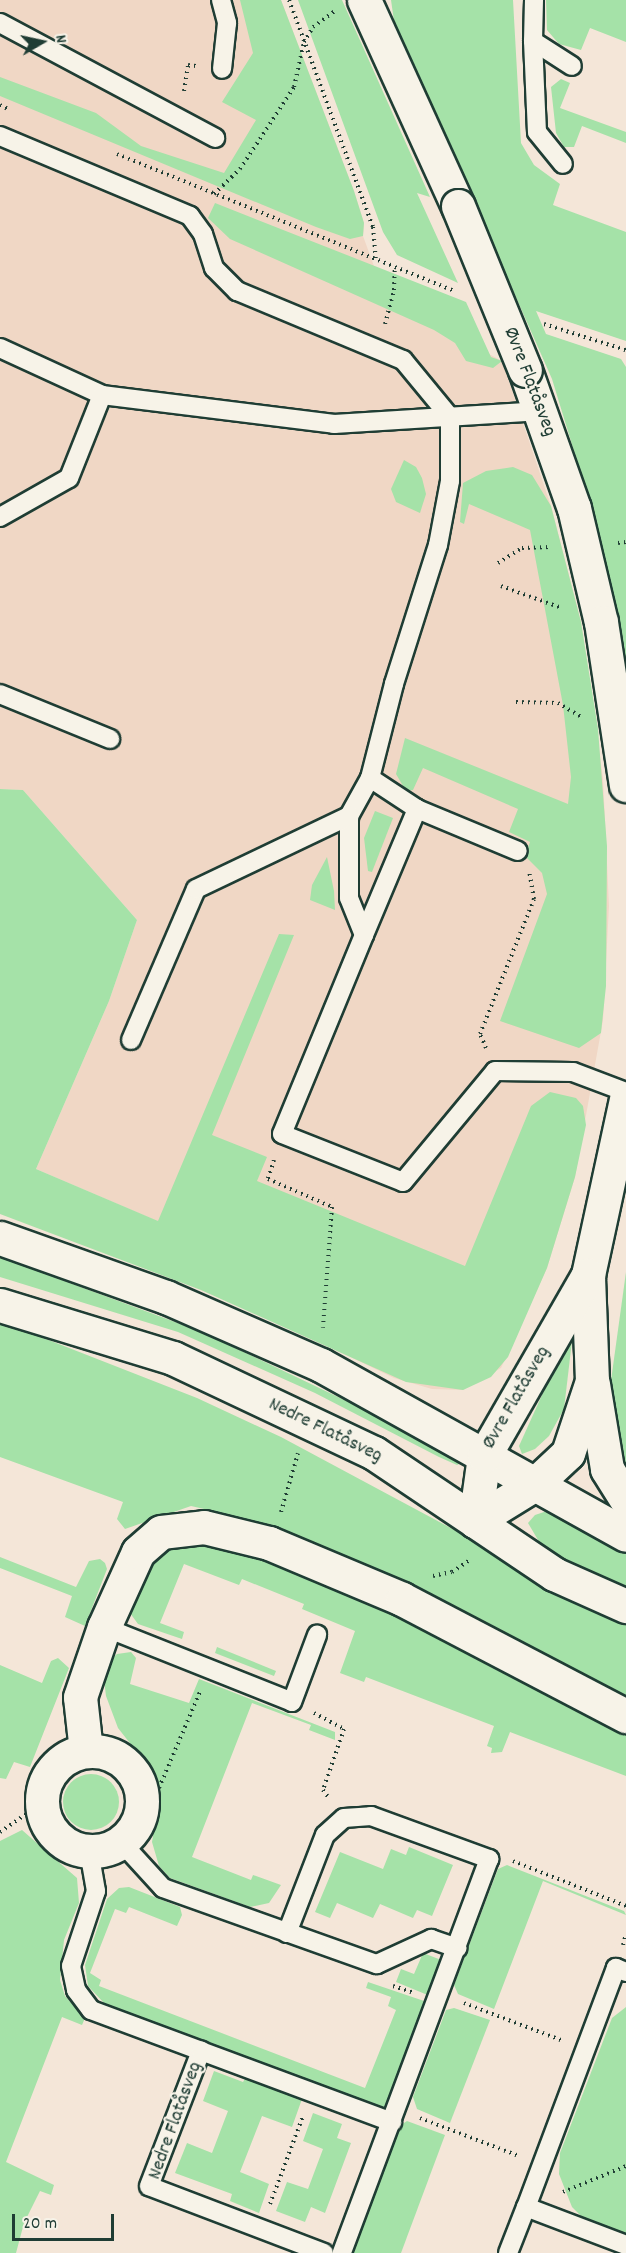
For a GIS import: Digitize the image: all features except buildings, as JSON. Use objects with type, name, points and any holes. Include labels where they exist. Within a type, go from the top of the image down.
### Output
[{"type":"street","name":"Øvre Flatåsveg","points":[[354,3],[458,206],[542,411],[574,508],[602,622],[626,785]]},
{"type":"street","name":"Øvre Flatåsveg","points":[[475,1521],[535,1484],[568,1453],[592,1381],[588,1275],[626,1099]]},
{"type":"street","points":[[0,1238],[166,1297],[321,1365],[626,1536]]},
{"type":"street","name":"Øvre Flatåsveg","points":[[475,1521],[484,1456],[588,1275]]},
{"type":"street","name":"Nedre Flatåsveg","points":[[0,1305],[172,1358],[374,1454],[554,1574],[626,1606]]},
{"type":"street","points":[[592,1381],[607,1469],[626,1499]]},
{"type":"street","points":[[86,1751],[80,1697],[104,1627],[138,1552],[160,1532],[204,1527],[269,1543],[402,1599],[626,1716]]},
{"type":"street","points":[[86,1751],[118,1758],[139,1783],[142,1799],[136,1823],[121,1842],[89,1851],[71,1847],[57,1836],[46,1821],[42,1803],[44,1785],[54,1769],[68,1757],[86,1751]]},
{"type":"lane","points":[[221,0],[227,23],[222,69]]},
{"type":"lane","points":[[534,0],[533,42],[537,132],[563,164]]},
{"type":"lane","points":[[0,23],[215,138]]},
{"type":"lane","points":[[533,42],[572,66]]},
{"type":"lane","points":[[0,136],[190,216],[203,234],[214,268],[237,291],[403,360],[450,417],[450,480],[438,545],[394,684],[370,778],[349,816],[349,898],[364,935]]},
{"type":"lane","points":[[0,348],[102,395],[334,424],[542,411]]},
{"type":"lane","points":[[0,517],[69,478],[102,395]]},
{"type":"lane","points":[[0,694],[110,739]]},
{"type":"lane","points":[[370,778],[417,809],[518,851]]},
{"type":"lane","points":[[417,809],[282,1134],[403,1182],[495,1071],[573,1072],[626,1092]]},
{"type":"lane","points":[[131,1040],[196,889],[349,816]]},
{"type":"lane","points":[[104,1627],[292,1702],[317,1635]]},
{"type":"lane","points":[[287,1933],[325,1835],[344,1818],[371,1816],[489,1859],[441,1994],[342,2253]]},
{"type":"lane","points":[[121,1842],[163,1888],[377,1964],[430,1939],[457,1948]]},
{"type":"lane","name":"Nedre Flatåsveg","points":[[89,1851],[96,1891],[71,1966],[76,1990],[91,2010],[312,2092],[394,2116]]},
{"type":"lane","points":[[508,2253],[616,1968],[626,1972]]},
{"type":"lane","name":"Nedre Flatåsveg","points":[[201,2051],[149,2186],[324,2253]]},
{"type":"lane","points":[[526,2207],[626,2244]]},
{"type":"path","points":[[289,0],[374,227],[376,259]]},
{"type":"path","points":[[190,216],[240,169],[294,87],[304,42],[313,27],[354,3]]},
{"type":"path","points":[[183,93],[188,65]]},
{"type":"path","points":[[0,105],[11,110]]},
{"type":"path","points":[[107,149],[466,295]]},
{"type":"path","points":[[375,349],[390,314],[395,267]]},
{"type":"path","points":[[540,323],[626,350]]},
{"type":"path","points":[[516,702],[558,703],[620,740]]},
{"type":"path","points":[[495,1071],[480,1034],[534,899],[531,876],[518,851]]},
{"type":"path","points":[[142,1799],[159,1788],[209,1669]]},
{"type":"path","points":[[292,1702],[344,1729],[322,1790],[344,1818]]},
{"type":"path","points":[[0,1832],[42,1803]]},
{"type":"path","points":[[489,1859],[506,1858],[626,1906]]},
{"type":"path","points":[[441,1994],[585,2049]]},
{"type":"path","points":[[261,2229],[312,2092]]},
{"type":"path","points":[[394,2116],[542,2165]]},
{"type":"path","points":[[526,2207],[626,2166]]},
{"type":"shaded area","points":[[0,0],[281,0],[354,191],[364,223],[363,236],[386,299],[502,361],[551,506],[581,622],[603,778],[609,906],[603,1020],[575,1177],[547,1268],[501,1368],[463,1390],[432,1389],[394,1378],[284,1325],[139,1264],[157,1221],[36,1169],[109,1001],[137,920],[23,790],[0,789]]},
{"type":"green space","points":[[240,0],[281,0],[354,191],[364,223],[363,236],[350,239],[316,227],[0,96],[0,77],[96,113],[141,146],[224,173],[256,120],[222,102],[253,53]]},
{"type":"green space","points":[[298,0],[342,0],[430,197],[417,193],[458,283],[397,255],[383,232]]},
{"type":"green space","points":[[391,0],[513,0],[521,143],[534,165],[560,184],[553,205],[626,232],[626,341],[536,311],[546,334],[621,359],[626,367],[626,660],[599,533],[552,379],[394,21]]},
{"type":"green space","points":[[546,0],[626,0],[626,42],[590,28],[581,50],[559,44],[547,30]]},
{"type":"green space","points":[[561,79],[570,83],[560,108],[626,132],[626,143],[582,126],[574,147],[564,147],[556,133],[551,87]]},
{"type":"green space","points":[[215,203],[466,302],[491,357],[502,361],[493,368],[466,361],[455,343],[434,330],[230,239],[208,218]]},
{"type":"green space","points":[[404,460],[416,467],[422,478],[426,494],[420,513],[396,502],[391,489]]},
{"type":"green space","points":[[513,467],[532,475],[551,506],[581,622],[598,729],[607,846],[606,986],[601,1033],[579,1048],[500,1021],[547,894],[542,873],[525,856],[530,842],[509,832],[518,809],[423,768],[413,790],[406,791],[396,774],[405,738],[568,804],[571,777],[563,705],[530,530],[469,504],[464,524],[460,522],[463,483],[486,471]]},
{"type":"green space","points":[[0,789],[23,790],[137,920],[109,1001],[36,1169],[158,1221],[279,934],[294,935],[212,1135],[267,1157],[257,1181],[465,1266],[531,1106],[550,1092],[576,1098],[583,1106],[586,1125],[575,1177],[547,1268],[508,1357],[491,1377],[463,1390],[406,1382],[201,1290],[0,1214]]},
{"type":"green space","points":[[375,811],[393,818],[372,872],[368,871],[364,838]]},
{"type":"green space","points":[[327,857],[334,891],[335,910],[310,900],[312,885]]},
{"type":"green space","points":[[0,1257],[202,1332],[382,1418],[461,1463],[457,1465],[439,1457],[315,1393],[178,1332],[0,1277]]},
{"type":"green space","points":[[626,1272],[626,1479],[609,1395]]},
{"type":"green space","points":[[0,1321],[197,1398],[281,1437],[626,1622],[626,1699],[392,1577],[309,1542],[222,1513],[191,1506],[125,1529],[117,1519],[123,1502],[0,1457]]},
{"type":"green space","points":[[574,1324],[564,1409],[549,1436],[535,1449],[522,1454],[519,1446]]},
{"type":"green space","points":[[550,1510],[626,1551],[626,1596],[552,1555],[541,1545],[528,1523],[535,1515]]},
{"type":"green space","points":[[215,1540],[387,1608],[626,1733],[626,1776],[510,1732],[502,1752],[491,1753],[492,1748],[487,1746],[494,1726],[366,1677],[364,1682],[340,1673],[355,1631],[302,1609],[304,1604],[242,1579],[239,1585],[184,1564],[160,1623],[184,1632],[182,1639],[138,1624],[130,1613],[129,1600],[156,1554],[175,1545]]},
{"type":"green space","points":[[0,1557],[76,1587],[89,1561],[100,1559],[105,1563],[107,1569],[85,1626],[65,1617],[72,1596],[0,1568]]},
{"type":"green space","points":[[217,1647],[276,1671],[274,1676],[215,1653]]},
{"type":"green space","points":[[131,1652],[136,1658],[130,1684],[189,1703],[199,1679],[335,1732],[335,1740],[309,1730],[311,1725],[252,1703],[192,1857],[251,1880],[253,1875],[281,1885],[269,1903],[250,1907],[170,1878],[159,1866],[152,1842],[159,1799],[156,1785],[151,1770],[118,1728],[106,1696],[104,1680],[110,1660],[117,1654]]},
{"type":"green space","points":[[58,1658],[69,1668],[30,1767],[14,1762],[6,1779],[0,1778],[0,1665],[42,1683],[51,1661]]},
{"type":"green space","points":[[86,1774],[96,1774],[111,1782],[117,1791],[119,1802],[117,1813],[111,1822],[96,1830],[86,1830],[75,1825],[68,1818],[63,1807],[63,1797],[68,1786],[75,1779]]},
{"type":"green space","points":[[22,1830],[77,1878],[79,1903],[64,1940],[60,1980],[65,1996],[85,2018],[82,2025],[62,2017],[6,2162],[54,2185],[51,2195],[40,2191],[24,2223],[16,2253],[0,2253],[0,1841]]},
{"type":"green space","points":[[409,1847],[453,1865],[432,1916],[417,1910],[413,1918],[380,1904],[373,1918],[337,1903],[330,1918],[315,1912],[340,1852],[383,1869],[391,1849],[406,1855]]},
{"type":"green space","points":[[507,1865],[624,1911],[626,1915],[543,1881],[494,2009],[458,1994],[454,1985],[498,1869]]},
{"type":"green space","points":[[129,1887],[180,1907],[182,1915],[177,1926],[129,1907],[126,1913],[115,1909],[90,1973],[101,1980],[99,1986],[365,2088],[396,2010],[388,2006],[391,1997],[366,1988],[368,1982],[430,2003],[389,2106],[382,2108],[104,2003],[88,1986],[85,1965],[107,1899],[119,1888]]},
{"type":"green space","points":[[423,1953],[444,1961],[430,1996],[396,1982],[401,1969],[414,1974]]},
{"type":"green space","points":[[626,2007],[626,2236],[582,2217],[572,2207],[559,2174],[560,2153],[612,2018]]},
{"type":"green space","points":[[454,2008],[490,2020],[450,2123],[417,2109],[413,2097],[446,2010]]},
{"type":"green space","points":[[214,2071],[243,2082],[246,2077],[302,2099],[292,2127],[262,2116],[240,2172],[269,2184],[259,2213],[230,2201],[232,2194],[175,2173],[187,2143],[212,2153],[228,2111],[203,2101]]},
{"type":"green space","points":[[313,2113],[342,2124],[337,2138],[351,2143],[325,2213],[311,2207],[305,2222],[276,2211],[287,2182],[308,2189],[323,2149],[303,2141]]},
{"type":"green space","points":[[407,2121],[445,2135],[401,2253],[353,2253],[401,2125]]}]
